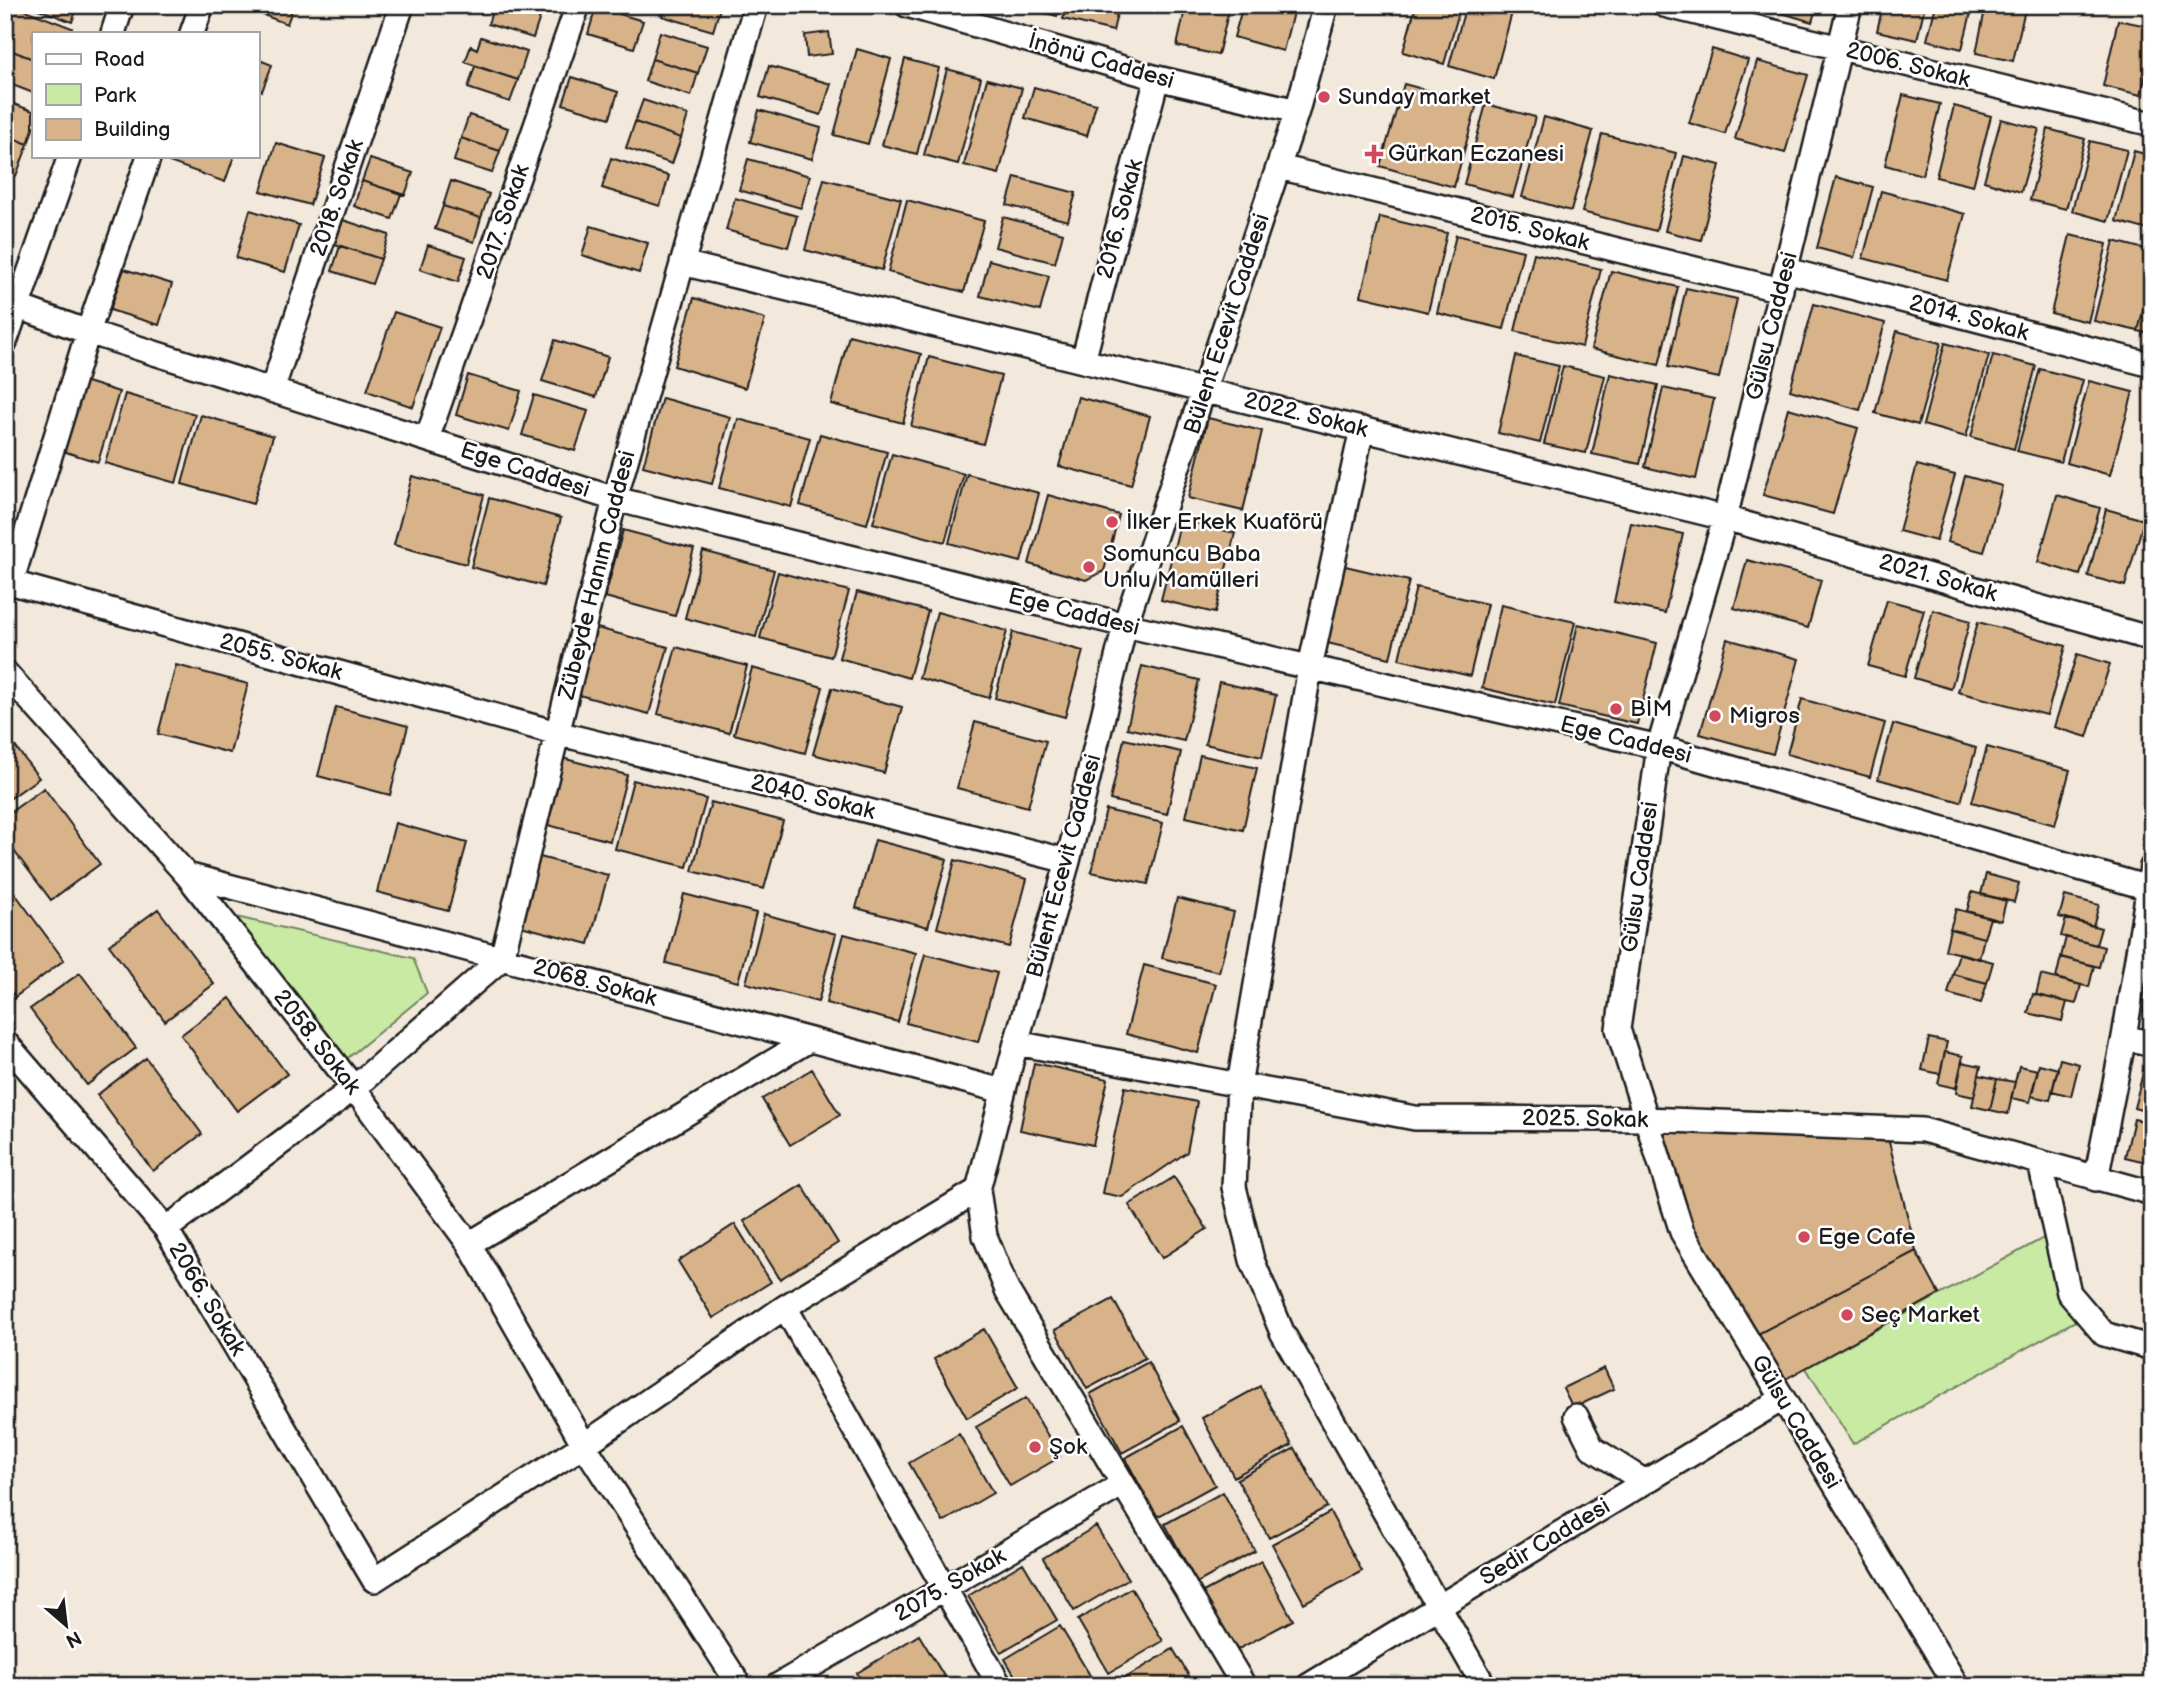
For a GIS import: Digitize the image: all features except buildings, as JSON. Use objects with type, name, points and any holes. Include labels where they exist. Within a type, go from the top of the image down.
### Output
[{"type":"street","points":[[113,32],[122,5]]},
{"type":"street","points":[[192,32],[202,5]]},
{"type":"street","name":"2018. Sokak","points":[[272,390],[402,5]]},
{"type":"street","name":"2017. Sokak","points":[[427,439],[578,5]]},
{"type":"street","name":"Zübeyde Hanım Caddesi","points":[[502,958],[615,499],[756,5]]},
{"type":"street","name":"İnönü Caddesi","points":[[907,5],[1157,78],[1297,111]]},
{"type":"street","name":"Bülent Ecevit Caddesi","points":[[1244,1686],[1007,1290],[985,1236],[978,1190],[1016,1043],[1068,861],[1125,625],[1279,167],[1326,5]]},
{"type":"street","name":"2006. Sokak","points":[[1664,5],[2152,124]]},
{"type":"street","name":"Gülsu Caddesi","points":[[1850,5],[1725,518],[1659,747],[1618,1029],[1682,1232],[1957,1686]]},
{"type":"street","name":"2016. Sokak","points":[[1083,361],[1157,78]]},
{"type":"street","points":[[5,342],[11,305],[69,158]]},
{"type":"street","points":[[8,582],[88,332],[148,158]]},
{"type":"street","name":"2015. Sokak","points":[[1279,167],[1784,280]]},
{"type":"street","name":"2022. Sokak","points":[[682,263],[1725,518]]},
{"type":"street","name":"2014. Sokak","points":[[1784,280],[2152,365]]},
{"type":"street","name":"Ege Caddesi","points":[[11,305],[88,332],[615,499],[1125,625],[1659,747],[2150,882]]},
{"type":"street","points":[[1362,429],[1310,667],[1239,1086],[1234,1187],[1252,1260],[1282,1332],[1484,1686]]},
{"type":"street","name":"2021. Sokak","points":[[1725,518],[2152,639]]},
{"type":"street","name":"2055. Sokak","points":[[8,582],[557,733]]},
{"type":"street","name":"2058. Sokak","points":[[5,672],[187,875],[354,1088],[469,1244],[584,1445],[740,1686]]},
{"type":"street","name":"2040. Sokak","points":[[557,733],[1068,861]]},
{"type":"street","name":"2068. Sokak","points":[[187,875],[1003,1091]]},
{"type":"street","points":[[2096,1179],[2124,1037],[2150,882]]},
{"type":"street","points":[[166,1229],[354,1088],[502,958]]},
{"type":"street","points":[[2124,1037],[2152,1044]]},
{"type":"street","points":[[469,1244],[809,1040]]},
{"type":"street","name":"2066. Sokak","points":[[5,1042],[166,1229],[374,1580],[584,1445]]},
{"type":"street","name":"2025. Sokak","points":[[1016,1043],[1415,1118],[1645,1119],[1923,1130],[2152,1193]]},
{"type":"street","points":[[2040,1163],[2069,1293],[2104,1334],[2152,1348]]},
{"type":"street","points":[[584,1445],[785,1307],[978,1190]]},
{"type":"street","points":[[785,1307],[1000,1686]]},
{"type":"street","name":"Sedir Caddesi","points":[[1308,1686],[1782,1399]]},
{"type":"street","points":[[1576,1416],[1592,1448],[1645,1482]]},
{"type":"street","name":"2075. Sokak","points":[[777,1686],[1123,1484]]},
{"type":"green space","points":[[232,916],[413,958],[427,993],[344,1061]]},
{"type":"green space","points":[[2047,1236],[2079,1319],[1853,1444],[1806,1368]]},
{"type":"place","name":"Sunday market","points":[[1324,97]]},
{"type":"place","name":"Gürkan Eczanesi","points":[[1374,154]]},
{"type":"place","name":"İlker Erkek Kuaförü","points":[[1112,522]]},
{"type":"place","name":"Somuncu Baba Unlu Mamülleri","points":[[1089,567]]},
{"type":"place","name":"BİM","points":[[1616,709]]},
{"type":"place","name":"Migros","points":[[1715,716]]},
{"type":"place","name":"Ege Cafe","points":[[1804,1237]]},
{"type":"place","name":"Seç Market","points":[[1847,1315]]},
{"type":"place","name":"Şok","points":[[1035,1447]]}]
